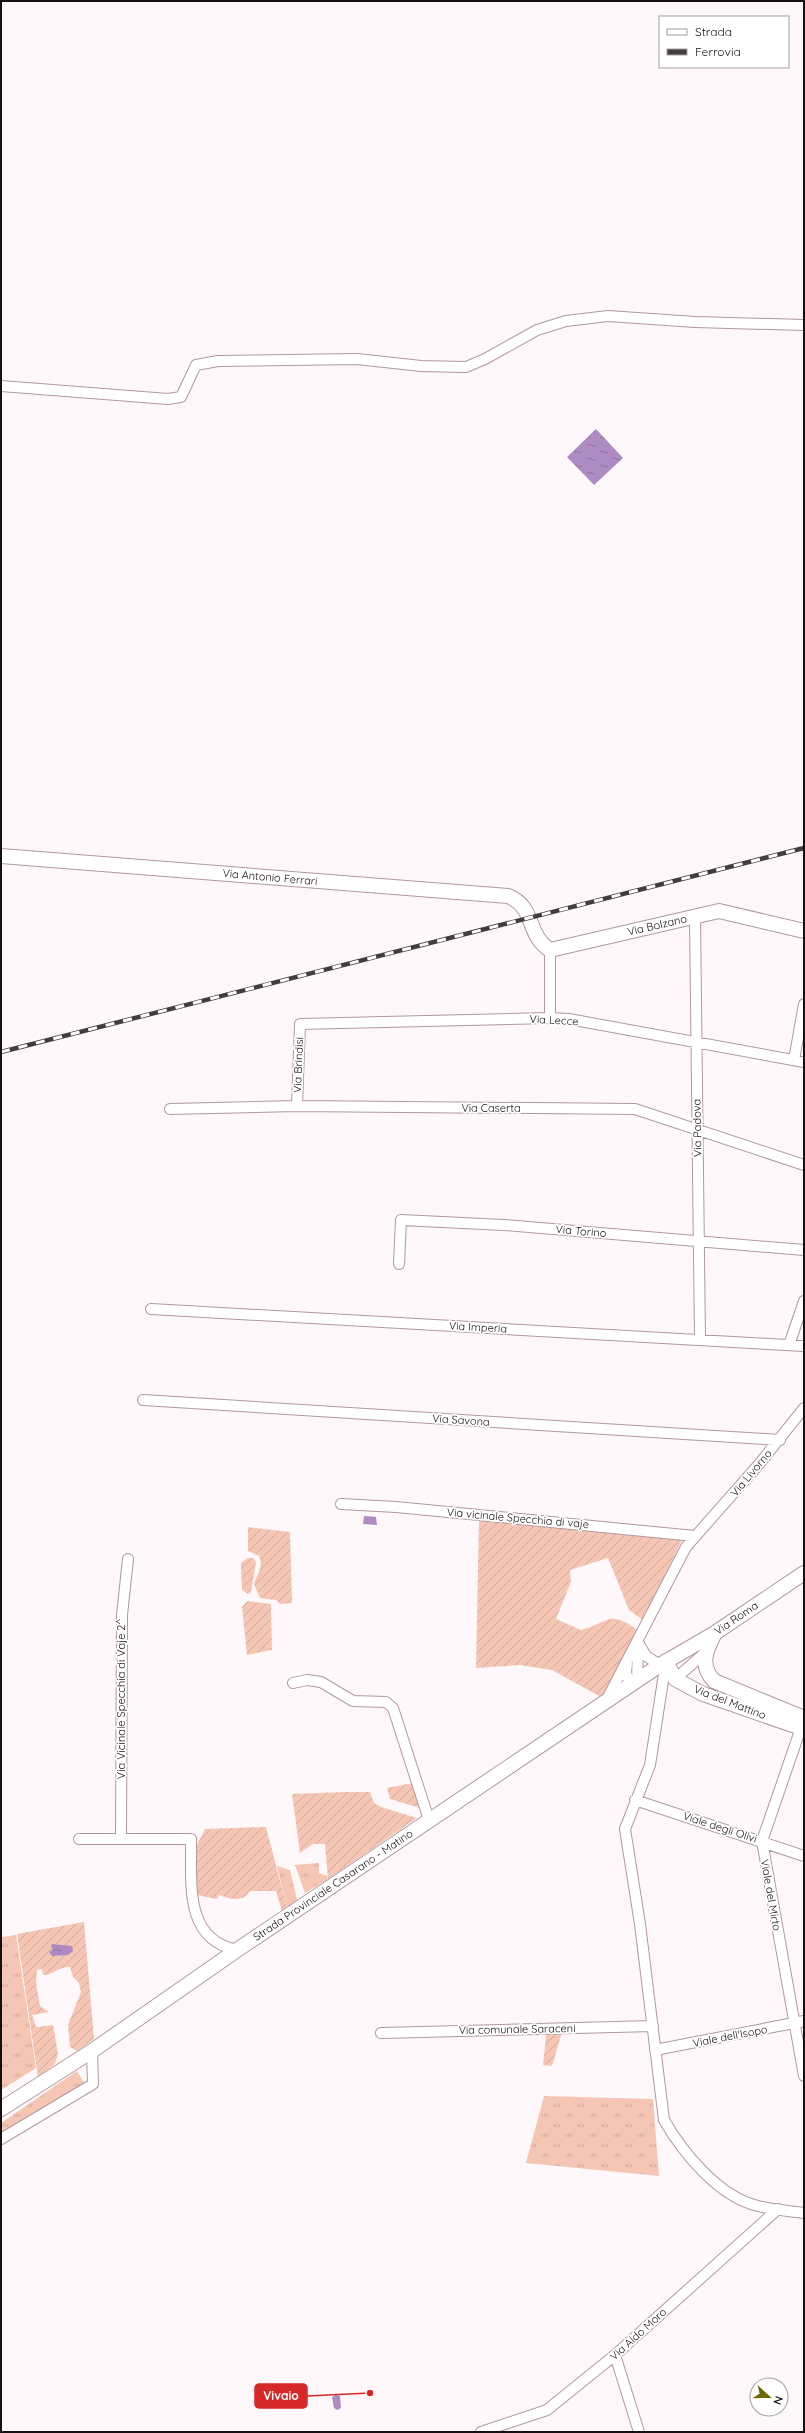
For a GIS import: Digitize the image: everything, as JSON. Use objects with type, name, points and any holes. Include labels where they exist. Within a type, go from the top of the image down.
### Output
[{"type":"main road","name":"Via Antonio Ferrari","points":[[1,856],[508,896],[522,904],[536,936],[543,946],[550,950]]},
{"type":"main road","name":"Via Bolzano","points":[[550,950],[719,911],[804,930]]},
{"type":"main road","name":"Via Roma","points":[[663,1663],[715,1633],[804,1573]]},
{"type":"main road","name":"Via del Mattino","points":[[715,1633],[704,1658],[705,1666],[709,1675],[719,1685],[803,1723]]},
{"type":"main road","points":[[663,1663],[676,1679]]},
{"type":"main road","name":"Strada Provinciale Casarano - Matino","points":[[1,2109],[92,2051],[237,1950],[663,1663]]},
{"type":"main road","name":"Via del Mattino","points":[[676,1679],[703,1694],[803,1723]]},
{"type":"street","points":[[1,386],[168,399],[180,397],[196,365],[218,361],[357,359],[421,366],[466,367],[486,359],[537,330],[566,321],[608,316],[695,322],[804,326]]},
{"type":"street","name":"Via Padova","points":[[695,917],[700,1340]]},
{"type":"street","points":[[550,950],[550,1018]]},
{"type":"street","points":[[799,1061],[804,1004]]},
{"type":"street","name":"Via Lecce","points":[[300,1024],[550,1018],[799,1061]]},
{"type":"street","name":"Via Brindisi","points":[[297,1106],[300,1024]]},
{"type":"street","name":"Via Caserta","points":[[170,1109],[297,1106],[635,1109],[804,1165]]},
{"type":"street","name":"Via Torino","points":[[399,1264],[402,1220],[504,1225],[804,1250]]},
{"type":"street","points":[[789,1345],[804,1301]]},
{"type":"street","name":"Via Imperia","points":[[151,1309],[804,1346]]},
{"type":"street","name":"Via Savona","points":[[143,1400],[780,1440]]},
{"type":"street","name":"Via Livorno","points":[[606,1701],[610,1690],[638,1642],[674,1570],[695,1536],[780,1440],[804,1408]]},
{"type":"street","name":"Via vicinale Specchia di vaje","points":[[341,1504],[412,1508],[695,1536]]},
{"type":"street","name":"Via Vicinale Specchia di Vaje 2^","points":[[121,1839],[122,1615],[128,1559]]},
{"type":"street","points":[[638,1642],[646,1656],[663,1663],[650,1765],[635,1800],[625,1829],[653,2026],[664,2120],[677,2142],[711,2180],[757,2206],[804,2213]]},
{"type":"street","points":[[627,1662],[626,1672],[628,1679],[637,1681],[638,1642]]},
{"type":"street","points":[[676,1679],[707,1651]]},
{"type":"street","points":[[293,1683],[307,1680],[321,1682],[353,1701],[386,1702],[393,1708],[429,1820]]},
{"type":"street","name":"Viale del Mirto","points":[[803,1723],[762,1841],[799,2022],[804,2076]]},
{"type":"street","name":"Viale degli Olivi","points":[[635,1800],[804,1856]]},
{"type":"street","points":[[80,1839],[191,1839],[195,1914],[201,1929],[222,1947],[237,1950]]},
{"type":"street","name":"Viale dell'Isopo","points":[[655,2050],[799,2022]]},
{"type":"street","name":"Via comunale Saraceni","points":[[381,2033],[653,2026]]},
{"type":"street","points":[[1,2139],[93,2084],[92,2051]]},
{"type":"street","name":"Via Aldo Moro","points":[[481,2432],[547,2410],[615,2356],[778,2209]]},
{"type":"street","points":[[615,2356],[639,2432]]},
{"type":"green space","points":[[479,1518],[680,1537],[682,1540],[643,1620],[629,1610],[608,1558],[570,1570],[571,1582],[556,1619],[581,1630],[610,1619],[615,1619],[629,1624],[639,1631],[601,1697],[552,1670],[519,1665],[476,1668]]},
{"type":"green space","points":[[248,1527],[290,1532],[292,1603],[280,1604],[276,1600],[260,1598],[254,1584],[261,1564],[259,1556],[248,1551]]},
{"type":"green space","points":[[248,1558],[253,1558],[256,1562],[251,1592],[248,1594],[242,1590],[241,1563]]},
{"type":"green space","points":[[247,1601],[271,1604],[272,1650],[247,1655],[242,1607]]},
{"type":"green space","points":[[413,1783],[420,1808],[390,1799],[387,1788]]},
{"type":"green space","points":[[370,1792],[374,1803],[381,1807],[417,1818],[328,1879],[325,1844],[313,1844],[300,1853],[292,1794]]},
{"type":"green space","points":[[266,1827],[287,1908],[282,1911],[276,1891],[250,1891],[247,1895],[240,1899],[228,1898],[219,1895],[217,1899],[196,1895],[197,1845],[205,1829]]},
{"type":"green space","points":[[319,1863],[319,1873],[327,1876],[328,1879],[305,1893],[295,1865]]},
{"type":"green space","points":[[277,1866],[290,1870],[297,1900],[287,1908]]},
{"type":"green space","points":[[84,1922],[94,2039],[77,2051],[70,2047],[68,2025],[81,1992],[79,1983],[73,1977],[70,1967],[63,1968],[47,1975],[43,1975],[42,1969],[37,1970],[36,1983],[40,2006],[49,2012],[32,2015],[36,2027],[53,2025],[58,2054],[55,2064],[38,2077],[17,1934]]},
{"type":"green space","points":[[16,1935],[36,2068],[1,2090],[1,1937]]},
{"type":"green space","points":[[562,2032],[552,2066],[543,2065],[546,2036],[548,2033]]},
{"type":"green space","points":[[77,2071],[85,2084],[1,2134],[1,2123]]},
{"type":"green space","points":[[544,2096],[653,2099],[659,2176],[526,2163]]},
{"type":"water","points":[[596,429],[623,458],[594,485],[567,457]]},
{"type":"water","points":[[364,1516],[376,1517],[377,1525],[363,1524]]},
{"type":"water","points":[[52,1944],[72,1946],[73,1951],[68,1955],[52,1956],[49,1952],[53,1949],[51,1946]]},
{"type":"water","points":[[336,2395],[340,2396],[341,2408],[337,2410],[334,2408],[332,2397]]},
{"type":"railway","points":[[1,1052],[804,848]]},
{"type":"place","name":"Vivaio","points":[[370,2393]]}]
